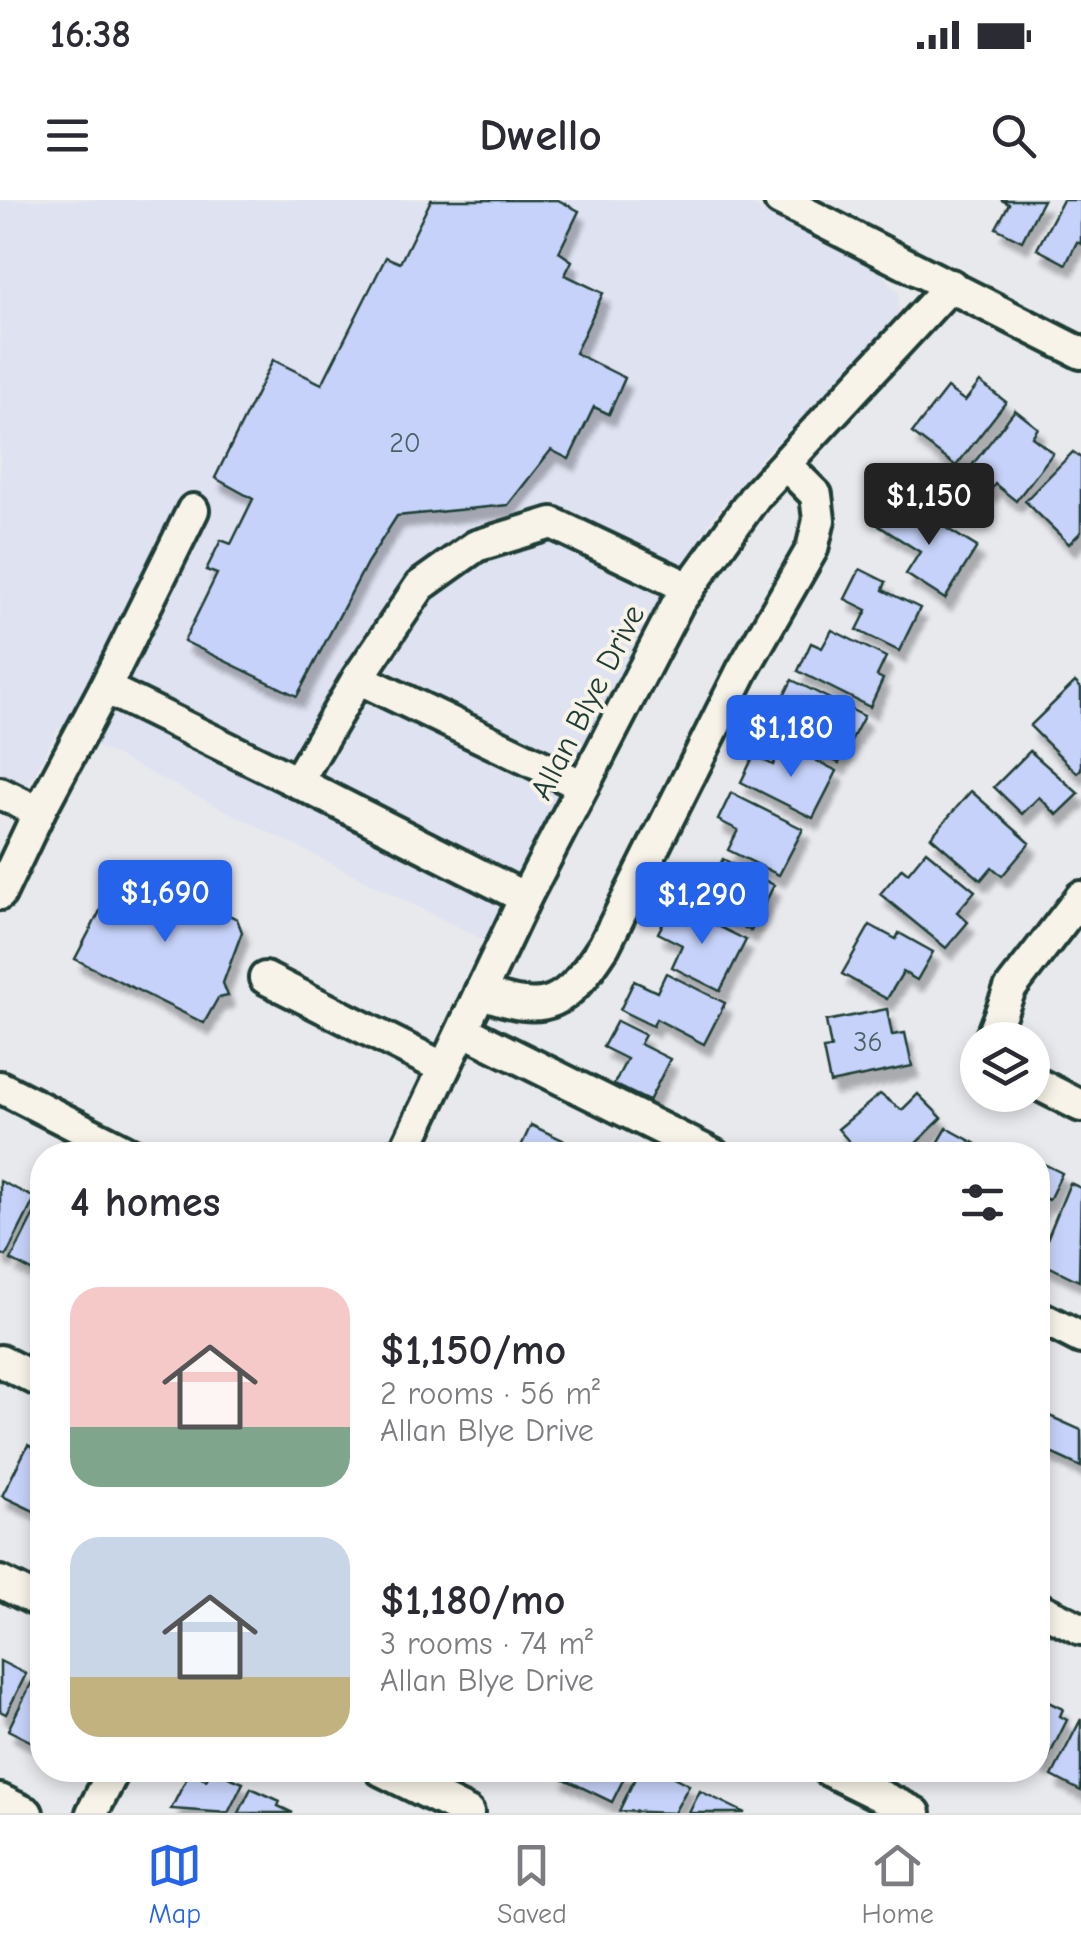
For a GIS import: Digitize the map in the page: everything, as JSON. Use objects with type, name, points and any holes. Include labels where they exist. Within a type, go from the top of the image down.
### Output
[{"type":"street","points":[[780,200],[1081,353]]},
{"type":"street","name":"Allan Blye Drive","points":[[409,1142],[525,898],[688,588],[756,495],[951,286]]},
{"type":"street","points":[[480,992],[515,1006],[545,1006],[577,988],[604,946],[742,671],[812,549],[818,520],[816,495],[786,464]]},
{"type":"street","points":[[0,894],[193,510]]},
{"type":"street","points":[[296,782],[358,678],[420,586],[476,546],[552,522],[688,588]]},
{"type":"street","points":[[358,678],[583,786]]},
{"type":"street","points":[[105,688],[525,898]]},
{"type":"street","points":[[0,793],[40,812]]},
{"type":"street","points":[[997,1022],[1010,989],[1081,897]]},
{"type":"street","points":[[265,978],[444,1068]]},
{"type":"street","points":[[463,1030],[688,1142]]},
{"type":"street","points":[[0,1088],[107,1142]]},
{"type":"street","points":[[1050,1090],[1081,1106]]},
{"type":"street","points":[[1050,1322],[1081,1338]]},
{"type":"street","points":[[0,1361],[30,1376]]},
{"type":"street","points":[[0,1582],[30,1597]]},
{"type":"street","points":[[1050,1614],[1081,1629]]},
{"type":"street","points":[[92,1813],[108,1782]]},
{"type":"street","points":[[405,1782],[468,1813]]},
{"type":"street","points":[[852,1782],[915,1813]]},
{"type":"street","points":[[0,1800],[27,1813]]},
{"type":"shaded area","points":[[0,200],[742,200],[878,268],[899,294],[898,315],[874,347],[766,452],[714,515],[640,636],[488,942],[59,727],[24,794],[0,782]]},
{"type":"building","points":[[431,200],[558,200],[579,211],[559,252],[572,261],[565,275],[603,293],[575,353],[625,378],[609,414],[594,407],[569,459],[551,450],[508,505],[397,516],[367,563],[297,696],[184,641],[217,574],[206,570],[221,540],[231,544],[253,499],[215,478],[273,360],[322,384],[386,257],[400,263]]},
{"type":"building","points":[[1001,200],[1043,200],[1022,241],[996,228],[1009,204]]},
{"type":"building","points":[[1063,200],[1081,200],[1081,244],[1077,242],[1066,264],[1037,249]]},
{"type":"building","points":[[980,382],[1006,402],[956,466],[912,433],[947,388],[965,401]]},
{"type":"building","points":[[1015,410],[1038,428],[1032,437],[1053,453],[1016,501],[995,484],[990,491],[966,473]]},
{"type":"building","points":[[1073,452],[1081,458],[1081,532],[1069,544],[1025,501]]},
{"type":"building","points":[[897,498],[977,547],[945,599],[906,574],[920,552],[879,526]]},
{"type":"building","points":[[860,569],[886,582],[883,590],[920,608],[899,651],[857,630],[867,610],[845,599]]},
{"type":"building","points":[[832,630],[886,657],[877,676],[883,679],[870,707],[798,671],[811,643],[822,648]]},
{"type":"building","points":[[792,680],[864,716],[839,763],[790,739],[801,717],[779,706]]},
{"type":"building","points":[[1075,682],[1081,688],[1081,769],[1077,773],[1030,726]]},
{"type":"building","points":[[783,744],[837,771],[813,818],[741,782],[754,755],[773,765]]},
{"type":"building","points":[[1030,751],[1079,794],[1057,815],[1039,797],[1022,814],[994,787]]},
{"type":"building","points":[[971,791],[1030,843],[1002,876],[992,867],[981,880],[931,837]]},
{"type":"building","points":[[731,793],[803,829],[779,875],[728,850],[738,830],[718,820]]},
{"type":"building","points":[[926,851],[975,891],[957,912],[968,922],[946,948],[880,894],[902,868],[908,873]]},
{"type":"building","points":[[723,859],[774,885],[751,931],[681,896],[694,868],[713,878]]},
{"type":"building","points":[[181,869],[194,877],[186,894],[237,919],[242,932],[223,983],[228,996],[218,998],[204,1023],[75,959],[113,886],[136,897],[147,875],[172,887]]},
{"type":"building","points":[[673,904],[746,940],[720,991],[672,967],[682,945],[658,933]]},
{"type":"building","points":[[870,925],[896,939],[899,933],[933,952],[917,980],[903,972],[887,999],[842,974]]},
{"type":"building","points":[[666,973],[725,1003],[704,1044],[656,1019],[653,1026],[620,1010],[634,981],[657,992]]},
{"type":"building","points":[[887,1009],[892,1035],[905,1033],[912,1066],[830,1083],[823,1049],[831,1048],[826,1021]]},
{"type":"building","points":[[617,1021],[645,1035],[640,1044],[670,1059],[649,1101],[614,1084],[627,1059],[603,1047]]},
{"type":"building","points":[[880,1094],[902,1110],[918,1094],[942,1118],[917,1142],[850,1142],[838,1129]]},
{"type":"building","points":[[531,1125],[563,1140],[562,1142],[523,1142]]},
{"type":"building","points":[[947,1128],[972,1142],[939,1142]]},
{"type":"building","points":[[1050,1167],[1062,1173],[1050,1198]]},
{"type":"building","points":[[0,1181],[30,1196],[30,1208],[6,1256],[0,1253]]},
{"type":"building","points":[[1070,1183],[1081,1188],[1079,1281],[1050,1267],[1050,1232]]},
{"type":"building","points":[[30,1222],[30,1270],[11,1260]]},
{"type":"building","points":[[1050,1416],[1081,1430],[1081,1467],[1050,1453]]},
{"type":"building","points":[[28,1445],[30,1446],[30,1509],[2,1496]]},
{"type":"building","points":[[0,1661],[26,1674],[6,1714],[0,1711]]},
{"type":"building","points":[[30,1686],[30,1741],[8,1730]]},
{"type":"building","points":[[1050,1703],[1063,1709],[1060,1716],[1067,1720],[1050,1754]]},
{"type":"building","points":[[1081,1719],[1081,1791],[1052,1776]]},
{"type":"building","points":[[185,1782],[243,1783],[228,1813],[171,1809]]},
{"type":"building","points":[[570,1782],[622,1782],[612,1802]]},
{"type":"building","points":[[633,1782],[689,1785],[674,1813],[619,1811]]},
{"type":"building","points":[[251,1788],[280,1801],[278,1806],[293,1813],[239,1813]]},
{"type":"building","points":[[700,1791],[745,1813],[689,1813]]}]
